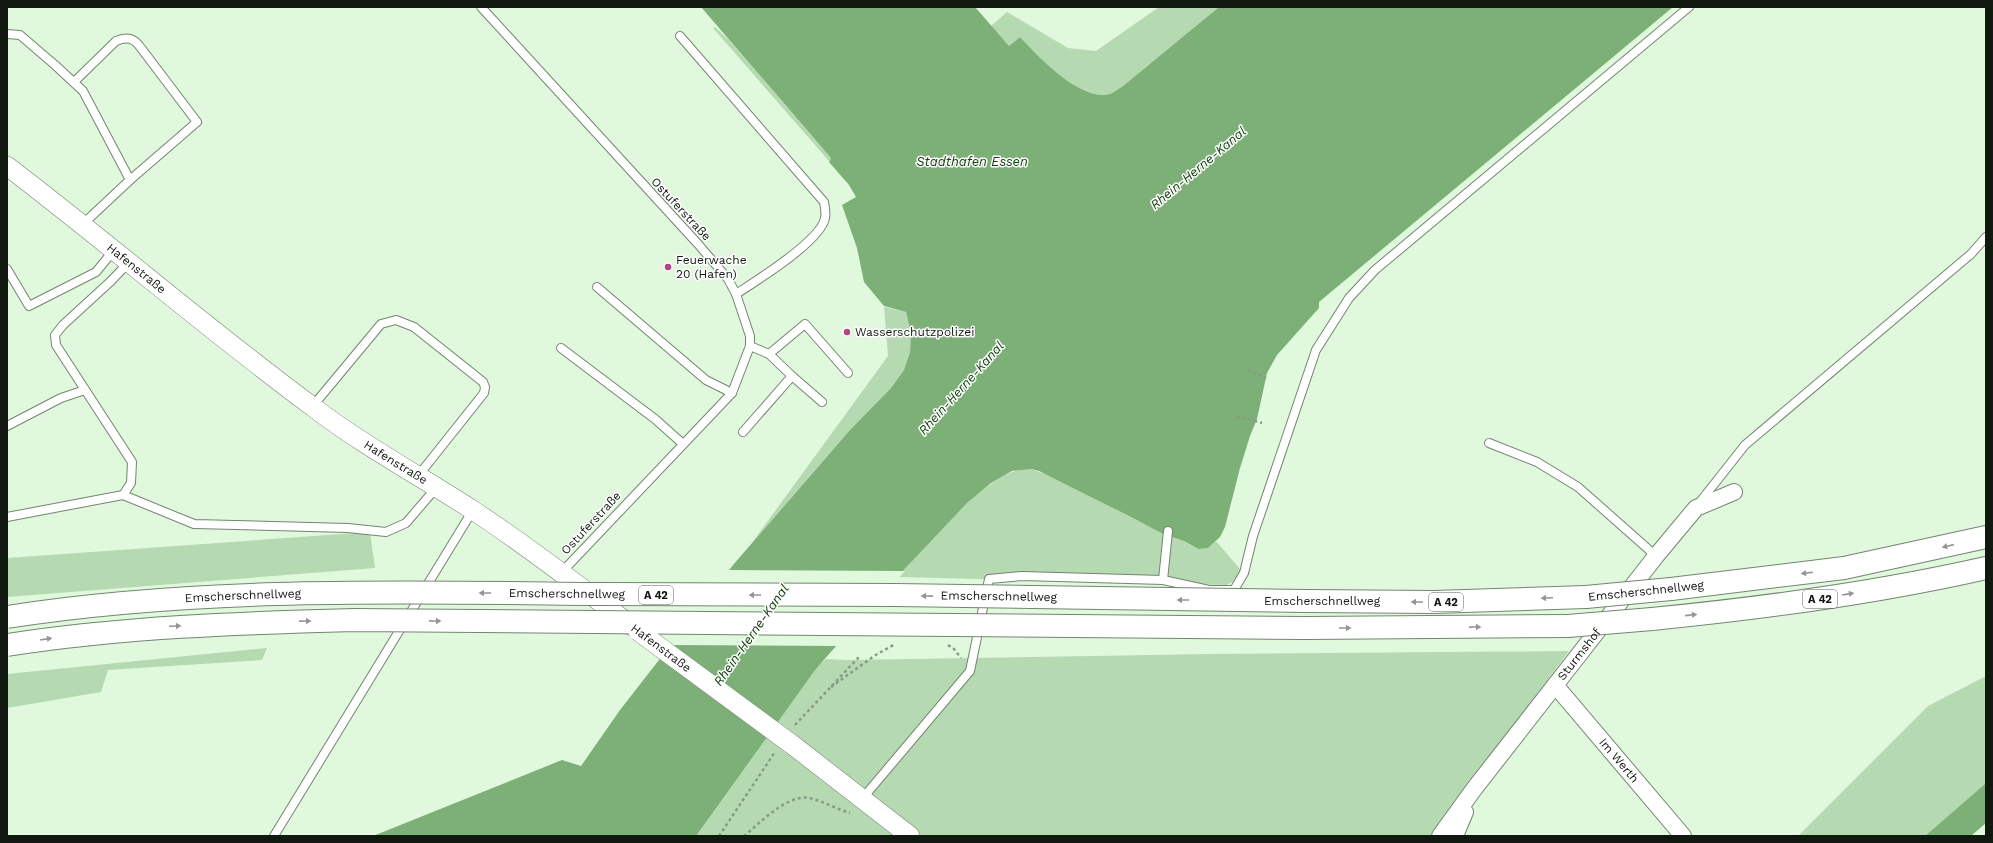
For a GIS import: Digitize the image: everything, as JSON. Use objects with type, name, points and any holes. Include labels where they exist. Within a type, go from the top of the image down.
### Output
[{"type":"highway","name":"Emscherschnellweg","points":[[7,617],[143,601],[232,594],[356,592],[897,595],[1434,602],[1586,597],[1671,590],[1844,568],[1986,537]]},
{"type":"highway","name":"A 42","points":[[7,645],[52,638],[143,628],[238,623],[356,620],[1306,628],[1568,626],[1750,609],[1945,578],[1986,568]]},
{"type":"street","name":"Hafenstraße","points":[[7,166],[83,224],[312,407],[392,462],[473,510],[561,573],[794,746],[910,836]]},
{"type":"street","name":"Sturmshof","points":[[1440,836],[1474,788],[1656,556],[1696,508],[1734,492]]},
{"type":"street","name":"Im Werth","points":[[1555,686],[1683,836]]},
{"type":"street","points":[[1455,836],[1474,788]]},
{"type":"lane","name":"Ostuferstraße","points":[[481,7],[698,244],[728,279],[736,294],[750,336],[750,346],[732,393],[561,573]]},
{"type":"lane","points":[[862,799],[970,671],[989,579],[1022,576],[1163,580],[1209,590],[1234,590],[1244,573],[1253,536],[1316,350],[1349,298],[1375,270],[1689,7]]},
{"type":"lane","points":[[7,34],[20,35],[83,91],[130,180]]},
{"type":"lane","points":[[680,36],[824,202],[825,218],[817,233],[790,258],[736,294]]},
{"type":"lane","points":[[74,82],[116,41],[124,38],[131,38],[142,48],[197,122],[130,180],[83,224]]},
{"type":"lane","points":[[1696,508],[1745,445],[1971,254],[1986,237]]},
{"type":"lane","points":[[7,269],[29,306],[96,272],[114,250]]},
{"type":"lane","points":[[123,495],[131,483],[132,462],[56,346],[55,335],[63,325],[112,282],[129,262]]},
{"type":"lane","points":[[597,287],[706,380],[732,393]]},
{"type":"lane","points":[[312,407],[381,324],[396,320],[414,327],[483,382],[485,387],[484,393],[418,477]]},
{"type":"lane","points":[[769,354],[805,324],[848,374]]},
{"type":"lane","points":[[750,346],[769,354],[822,402]]},
{"type":"lane","points":[[561,348],[655,419],[683,444]]},
{"type":"lane","points":[[742,432],[792,376]]},
{"type":"lane","points":[[7,426],[61,398],[85,390]]},
{"type":"lane","points":[[1489,443],[1538,462],[1572,483],[1656,556]]},
{"type":"lane","points":[[7,517],[123,495],[194,524],[348,528],[386,532],[406,524],[436,488]]},
{"type":"lane","points":[[274,836],[473,510]]},
{"type":"lane","points":[[1163,580],[1168,531]]},
{"type":"path","points":[[1248,370],[1266,378]]},
{"type":"path","points":[[1237,416],[1262,423]]},
{"type":"path","points":[[942,642],[954,649],[970,671]]},
{"type":"path","points":[[825,692],[874,656],[898,643]]},
{"type":"path","points":[[744,836],[783,804],[798,798],[811,798],[845,811]]},
{"type":"shaded area","points":[[1159,7],[1219,7],[1123,86],[1110,94],[1098,95],[1073,85],[1049,66],[1020,37],[1009,46],[991,26],[1007,12],[1068,48],[1096,51]]},
{"type":"shaded area","points":[[715,27],[729,40],[831,158],[829,161],[713,28]]},
{"type":"shaded area","points":[[884,307],[906,312],[911,332],[910,352],[904,370],[891,388],[850,430],[751,544],[888,356]]},
{"type":"shaded area","points":[[1022,469],[1031,469],[1056,478],[1163,534],[1184,541],[1197,549],[1208,548],[1216,541],[1246,576],[1226,585],[897,577],[955,514],[972,499],[989,485],[1006,475]]},
{"type":"shaded area","points":[[370,532],[375,568],[7,597],[7,558]]},
{"type":"shaded area","points":[[267,648],[262,660],[108,670],[101,692],[7,708],[7,674]]},
{"type":"shaded area","points":[[1569,651],[1430,836],[696,836],[814,670],[826,659],[847,660],[1210,654]]},
{"type":"shaded area","points":[[1986,676],[1986,783],[1925,836],[1798,836],[1928,706]]},
{"type":"water","points":[[701,7],[975,7],[1009,46],[1020,37],[1060,76],[1086,91],[1098,95],[1113,93],[1123,86],[1219,7],[1673,7],[1319,302],[1319,308],[1277,355],[1267,373],[1257,419],[1240,468],[1225,527],[1220,537],[1208,548],[1198,549],[1184,541],[1163,534],[1039,471],[1031,469],[1012,471],[991,483],[967,503],[897,577],[815,670],[696,836],[373,836],[562,760],[581,766],[620,710],[733,565],[850,430],[891,388],[904,370],[910,352],[911,333],[906,312],[884,306],[864,282],[857,248],[842,205],[856,197],[849,185],[829,162],[831,158]]},
{"type":"water","points":[[1986,783],[1986,823],[1971,836],[1925,836]]},
{"type":"pier","points":[[727,570],[905,571],[840,646],[668,645]]},
{"type":"place","name":"Feuerwache 20 (Hafen)","points":[[668,267]]},
{"type":"place","name":"Wasserschutzpolizei","points":[[847,332]]},
{"type":"water label","name":"Stadthafen Essen","points":[[972,161]]},
{"type":"water label","name":"Rhein-Herne-Kanal","points":[[1198,168]]},
{"type":"water label","name":"Rhein-Herne-Kanal","points":[[961,388]]},
{"type":"water label","name":"Rhein-Herne-Kanal","points":[[751,635]]}]
